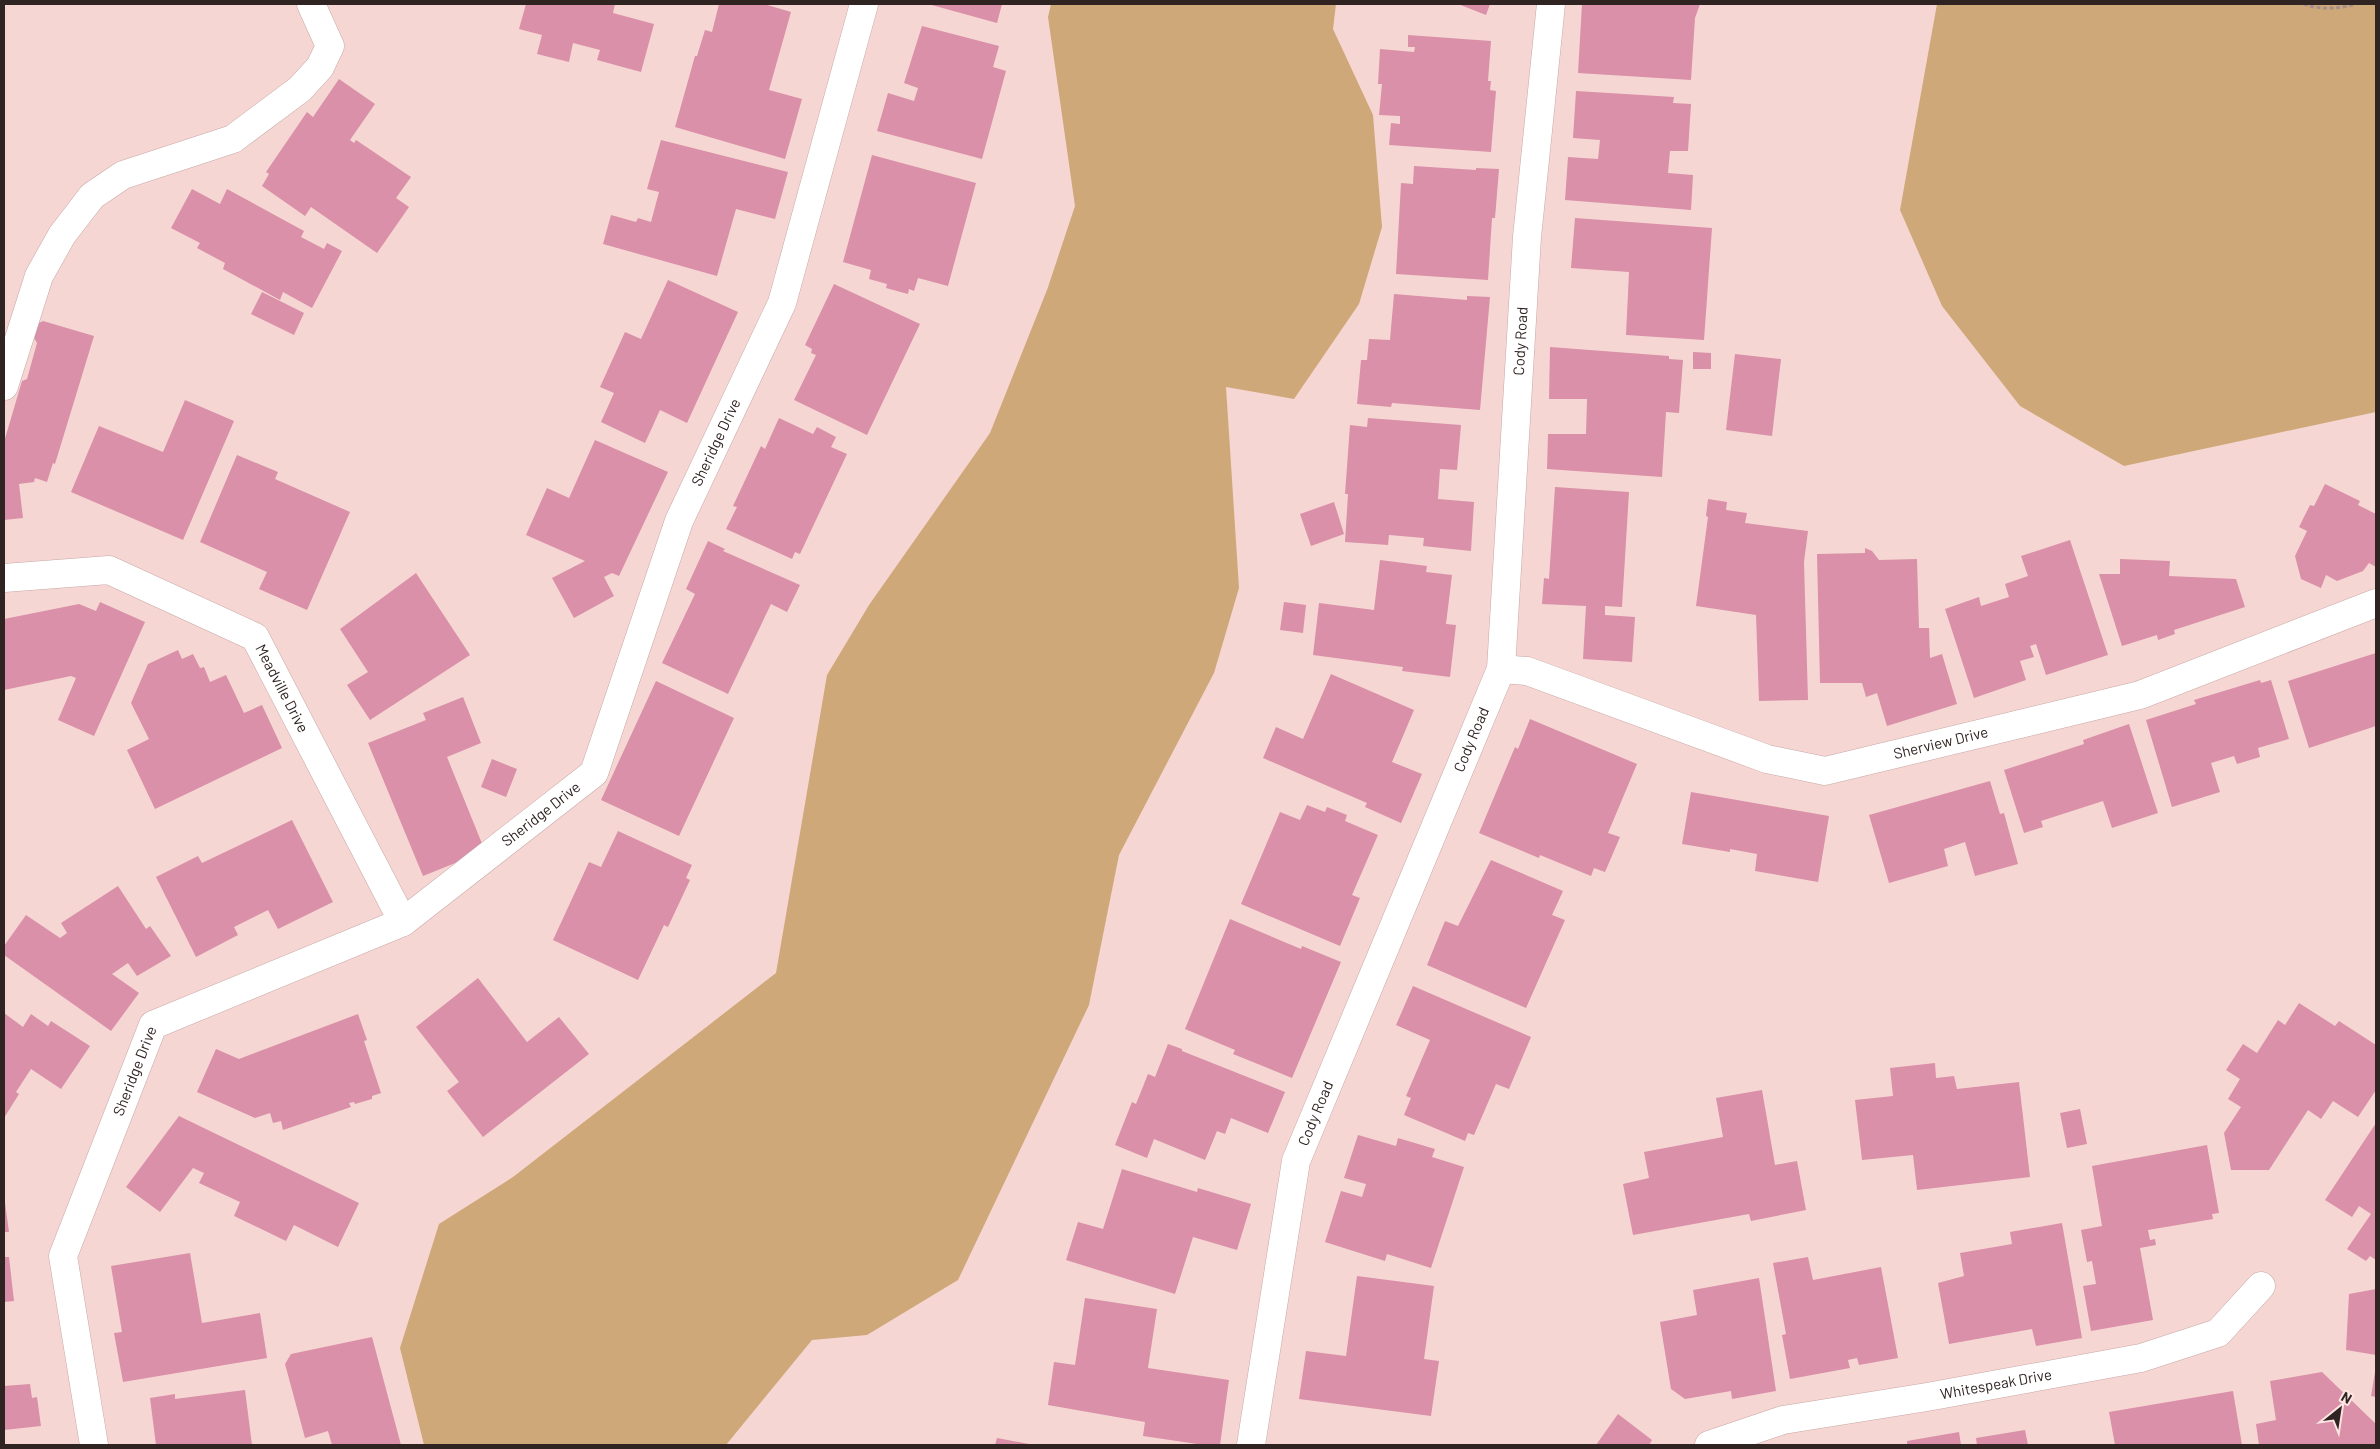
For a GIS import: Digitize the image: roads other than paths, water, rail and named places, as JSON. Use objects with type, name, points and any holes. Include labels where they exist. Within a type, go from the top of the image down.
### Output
[{"type":"street","points":[[4,386],[39,276],[62,235],[92,196],[123,175],[233,139],[300,88],[320,67],[330,46],[311,4]]},
{"type":"street","name":"Sheridge Drive","points":[[94,1445],[63,1256],[153,1025],[403,922],[594,773],[679,521],[782,303],[864,4]]},
{"type":"street","name":"Cody Road","points":[[1251,1445],[1296,1161],[1501,669],[1527,237],[1551,4]]},
{"type":"street","name":"Meadville Drive","points":[[4,578],[108,570],[254,637],[403,922]]},
{"type":"street","name":"Sherview Drive","points":[[1501,669],[1526,671],[1767,759],[1825,771],[2140,695],[2376,603]]},
{"type":"street","name":"Whitespeak Drive","points":[[1709,1445],[1783,1420],[1927,1397],[2141,1358],[2218,1333],[2261,1286]]}]
